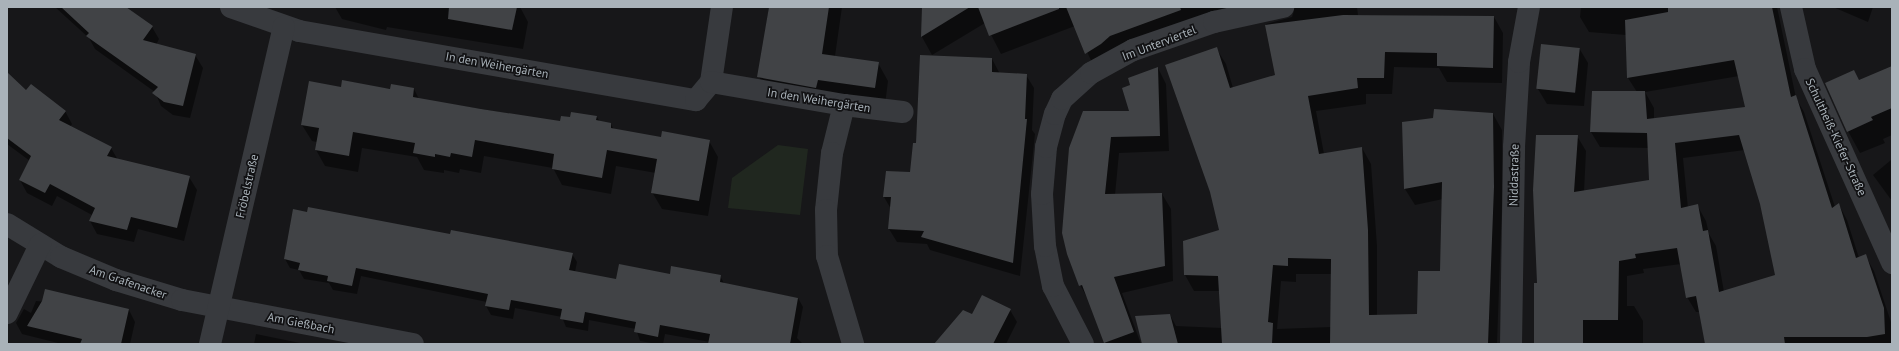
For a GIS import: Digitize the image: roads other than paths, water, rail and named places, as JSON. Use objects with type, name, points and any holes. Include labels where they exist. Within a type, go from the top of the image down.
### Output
[{"type":"street","name":"In den Weihergärten","points":[[231,7],[291,29],[696,100],[711,82],[844,105],[903,112]]},
{"type":"street","points":[[711,82],[722,7]]},
{"type":"street","name":"Im Unterviertel","points":[[1082,344],[1053,286],[1045,246],[1042,194],[1046,147],[1055,114],[1062,99],[1092,73],[1133,50],[1214,22],[1283,7]]},
{"type":"street","name":"Niddastraße","points":[[1511,344],[1514,147],[1519,62],[1529,7]]},
{"type":"street","name":"Schultheiß-Kiefer-Straße","points":[[1791,7],[1805,69],[1892,263]]},
{"type":"street","name":"Fröbelstraße","points":[[210,344],[291,29]]},
{"type":"street","points":[[844,105],[832,154],[826,210],[827,256],[840,305],[853,344]]},
{"type":"street","name":"Am Grafenacker","points":[[7,224],[40,245],[116,280],[182,300],[219,307]]},
{"type":"street","points":[[7,313],[40,245]]},
{"type":"street","name":"Am Gießbach","points":[[219,307],[383,342],[413,344]]}]
